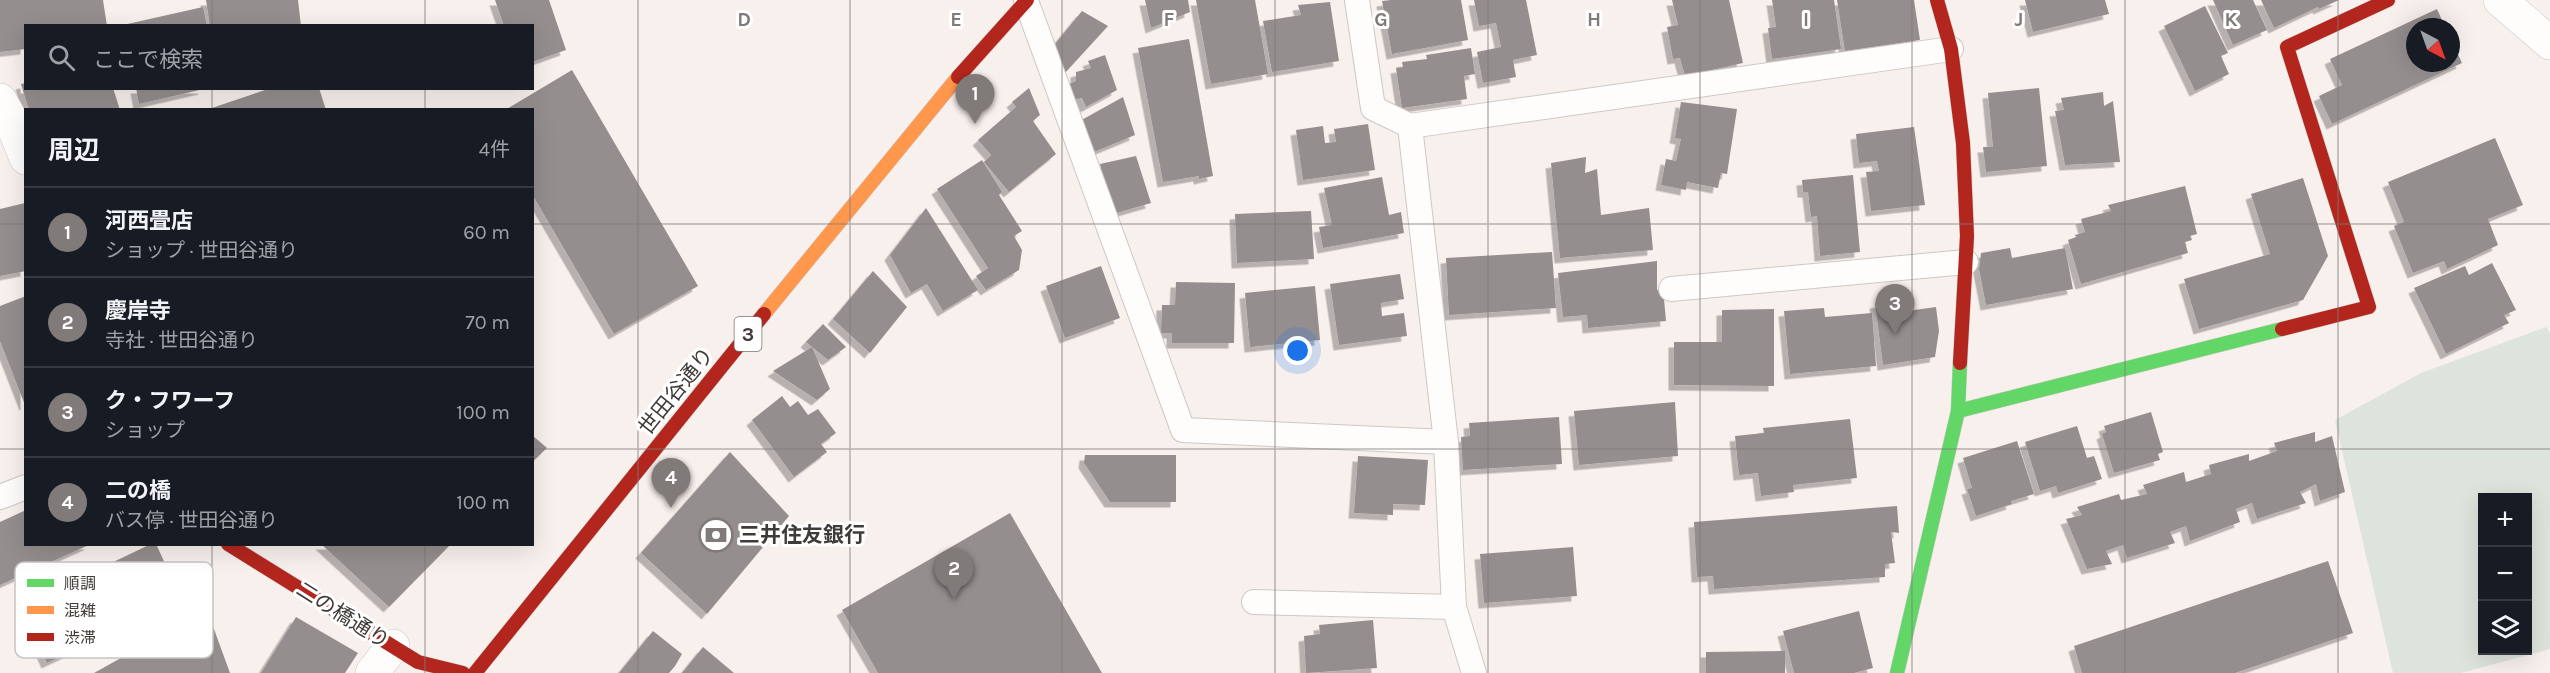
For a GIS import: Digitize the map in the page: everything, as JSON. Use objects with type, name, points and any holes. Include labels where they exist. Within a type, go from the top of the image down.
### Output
[{"type":"street","name":"世田谷通り","points":[[475,673],[937,100],[1027,0]]},
{"type":"street","points":[[1897,673],[1958,411],[1967,236],[1963,143],[1951,49],[1937,0]]},
{"type":"street","points":[[1958,411],[2369,307],[2287,47],[2388,0]]},
{"type":"street","points":[[2500,0],[2550,43]]},
{"type":"street","points":[[0,100],[24,153]]},
{"type":"street","name":"二の橋通り","points":[[231,546],[418,662],[463,673]]},
{"type":"street","points":[[372,673],[393,646]]},
{"type":"lane","points":[[1027,0],[1183,430],[1446,442]]},
{"type":"lane","points":[[1357,0],[1373,108],[1410,126],[1951,49]]},
{"type":"lane","points":[[1410,126],[1446,442],[1454,607],[1474,673]]},
{"type":"lane","points":[[1671,288],[1966,262]]},
{"type":"lane","points":[[0,497],[24,488]]},
{"type":"lane","points":[[1254,602],[1454,607]]},
{"type":"shaded area","points":[[2546,327],[2550,333],[2550,649],[2532,654],[2532,493],[2478,493],[2478,655],[2528,655],[2461,673],[2393,673],[2335,420],[2421,373]]},
{"type":"building","points":[[0,0],[103,0],[107,24],[24,24],[24,49],[0,52]]},
{"type":"building","points":[[206,0],[298,0],[301,24],[210,24]]},
{"type":"building","points":[[495,0],[549,0],[566,50],[534,61],[534,24],[503,24]]},
{"type":"building","points":[[1145,0],[1188,0],[1190,12],[1151,28]]},
{"type":"building","points":[[1196,0],[1255,0],[1268,74],[1211,84]]},
{"type":"building","points":[[1461,0],[1468,40],[1392,54],[1382,1]]},
{"type":"building","points":[[1474,0],[1526,0],[1537,55],[1513,60],[1516,77],[1483,83],[1477,52],[1501,47],[1496,23],[1479,26]]},
{"type":"building","points":[[1672,0],[1729,0],[1743,63],[1685,76],[1680,58],[1673,59],[1667,27],[1678,25]]},
{"type":"building","points":[[1772,0],[1834,0],[1841,49],[1772,59],[1768,28],[1776,27]]},
{"type":"building","points":[[1837,0],[1914,0],[1920,40],[1845,51]]},
{"type":"building","points":[[2025,0],[2105,0],[2109,14],[2033,32]]},
{"type":"building","points":[[2213,0],[2253,0],[2267,30],[2233,45]]},
{"type":"building","points":[[2261,0],[2339,0],[2319,9],[2318,7],[2274,28]]},
{"type":"building","points":[[1330,2],[1339,61],[1272,72],[1263,21],[1301,15],[1298,5]]},
{"type":"building","points":[[2205,6],[2228,53],[2221,56],[2229,74],[2195,91],[2164,26]]},
{"type":"building","points":[[203,7],[207,24],[127,24]]},
{"type":"building","points":[[2437,9],[2441,18],[2418,18]]},
{"type":"building","points":[[1082,11],[1108,26],[1064,74],[1046,55]]},
{"type":"building","points":[[2406,23],[2406,72],[2443,72],[2332,124],[2319,96],[2342,85],[2330,59]]},
{"type":"building","points":[[1189,39],[1213,176],[1163,182],[1138,48]]},
{"type":"building","points":[[1471,48],[1475,74],[1464,76],[1467,99],[1402,108],[1396,68],[1403,67],[1402,62],[1427,59],[1426,55]]},
{"type":"building","points":[[1105,55],[1117,90],[1086,107],[1082,98],[1071,100],[1067,85],[1076,81],[1076,72],[1091,68],[1088,61]]},
{"type":"building","points":[[572,70],[698,286],[614,334],[534,197],[534,108],[508,108]]},
{"type":"building","points":[[24,83],[24,90],[114,90],[119,108],[28,108],[21,84]]},
{"type":"building","points":[[1029,88],[1040,115],[1033,121],[1056,154],[1009,192],[984,162],[991,155],[978,140],[1016,107],[1012,102]]},
{"type":"building","points":[[2039,88],[2047,166],[1986,172],[1983,147],[1993,147],[1988,93]]},
{"type":"building","points":[[136,90],[200,90],[139,104]]},
{"type":"building","points":[[265,90],[320,90],[325,108],[212,108]]},
{"type":"building","points":[[2103,92],[2104,106],[2113,101],[2120,162],[2065,165],[2055,111],[2064,110],[2061,98]]},
{"type":"building","points":[[1123,97],[1135,135],[1094,152],[1078,122]]},
{"type":"building","points":[[1681,102],[1737,109],[1727,174],[1721,173],[1718,188],[1687,182],[1686,190],[1661,185],[1666,159],[1676,161],[1681,139],[1675,138]]},
{"type":"building","points":[[1368,124],[1375,170],[1303,180],[1296,130],[1323,126],[1325,143],[1336,142],[1334,129]]},
{"type":"building","points":[[1914,127],[1925,205],[1871,211],[1866,172],[1879,171],[1877,161],[1859,163],[1856,134]]},
{"type":"building","points":[[2495,138],[2523,205],[2488,219],[2498,245],[2447,269],[2444,261],[2413,273],[2394,226],[2404,222],[2388,182]]},
{"type":"building","points":[[1136,156],[1151,203],[1113,214],[1100,164]]},
{"type":"building","points":[[1586,157],[1585,173],[1597,169],[1601,215],[1649,208],[1653,250],[1560,258],[1551,163]]},
{"type":"building","points":[[982,160],[1002,192],[999,195],[1022,231],[1014,236],[1022,250],[1019,270],[986,290],[976,276],[988,268],[937,189]]},
{"type":"building","points":[[1853,175],[1860,252],[1820,256],[1817,216],[1811,217],[1808,192],[1803,192],[1802,180]]},
{"type":"building","points":[[1382,177],[1389,215],[1401,212],[1404,233],[1323,248],[1319,227],[1332,225],[1324,188]]},
{"type":"building","points":[[2303,178],[2328,256],[2303,300],[2199,329],[2184,279],[2270,254],[2251,194]]},
{"type":"building","points":[[2185,186],[2197,234],[2190,236],[2192,240],[2185,242],[2188,253],[2081,284],[2068,240],[2085,232],[2081,219],[2111,211],[2108,205]]},
{"type":"building","points":[[24,203],[24,271],[0,276],[0,209]]},
{"type":"building","points":[[926,208],[978,290],[943,311],[927,284],[911,293],[890,255]]},
{"type":"building","points":[[1311,211],[1314,259],[1237,263],[1235,214]]},
{"type":"building","points":[[2010,248],[2012,258],[2065,248],[2073,289],[1986,305],[1979,269],[1981,253]]},
{"type":"building","points":[[1552,252],[1556,308],[1449,315],[1446,258]]},
{"type":"building","points":[[1657,261],[1657,290],[1663,288],[1666,321],[1588,328],[1587,315],[1563,317],[1558,273]]},
{"type":"building","points":[[2492,263],[2516,310],[2504,315],[2509,323],[2446,354],[2414,288],[2465,266],[2469,275]]},
{"type":"building","points":[[1101,266],[1120,318],[1065,338],[1046,286]]},
{"type":"building","points":[[873,271],[907,307],[870,353],[833,319]]},
{"type":"building","points":[[1400,274],[1404,299],[1381,303],[1382,316],[1404,313],[1407,336],[1339,345],[1330,284]]},
{"type":"building","points":[[1176,282],[1235,283],[1234,343],[1172,343],[1172,333],[1161,333],[1162,305],[1175,305]]},
{"type":"building","points":[[1315,286],[1320,340],[1250,347],[1245,293]]},
{"type":"building","points":[[24,297],[24,402],[0,341],[0,306]]},
{"type":"building","points":[[1906,298],[1907,311],[1936,307],[1939,331],[1935,357],[1883,365],[1875,303]]},
{"type":"building","points":[[1824,308],[1825,317],[1872,313],[1876,366],[1790,374],[1784,311]]},
{"type":"building","points":[[1774,309],[1774,386],[1674,385],[1674,342],[1722,342],[1722,310]]},
{"type":"building","points":[[823,324],[846,347],[828,360],[806,342]]},
{"type":"building","points":[[812,347],[830,389],[817,400],[773,371]]},
{"type":"building","points":[[782,396],[790,407],[798,401],[808,415],[818,409],[836,433],[821,444],[827,452],[794,477],[752,420]]},
{"type":"building","points":[[1675,402],[1678,456],[1579,465],[1574,411]]},
{"type":"building","points":[[2151,412],[2163,452],[2158,454],[2160,460],[2114,473],[2102,434],[2106,432],[2104,426]]},
{"type":"building","points":[[1559,417],[1562,464],[1463,470],[1461,437],[1470,436],[1469,423]]},
{"type":"building","points":[[1850,419],[1857,478],[1793,485],[1794,492],[1761,496],[1758,473],[1739,475],[1735,436],[1764,433],[1763,428]]},
{"type":"building","points":[[2077,426],[2087,458],[2094,456],[2102,479],[2058,493],[2056,486],[2040,491],[2025,442]]},
{"type":"building","points":[[2315,432],[2315,442],[2332,436],[2345,492],[2320,501],[2316,484],[2300,492],[2306,503],[2257,519],[2252,503],[2236,509],[2240,522],[2190,541],[2186,526],[2170,532],[2175,543],[2127,558],[2123,545],[2106,551],[2112,564],[2087,569],[2066,519],[2082,515],[2077,507],[2119,494],[2121,500],[2147,494],[2143,485],[2184,472],[2186,482],[2211,474],[2209,465],[2249,454],[2249,461],[2277,451],[2274,443]]},
{"type":"building","points":[[534,437],[547,448],[534,460]]},
{"type":"building","points":[[2017,441],[2034,494],[1976,516],[1967,489],[1972,488],[1963,458]]},
{"type":"building","name":"三井住友銀行","points":[[730,452],[789,516],[707,614],[641,553]]},
{"type":"building","points":[[1085,455],[1176,455],[1176,502],[1110,502],[1084,463]]},
{"type":"building","points":[[1358,456],[1428,460],[1425,505],[1393,504],[1393,515],[1354,513]]},
{"type":"building","points":[[1897,506],[1899,533],[1891,532],[1895,563],[1885,564],[1885,577],[1714,589],[1713,576],[1697,577],[1694,522]]},
{"type":"building","points":[[24,511],[24,546],[87,546],[51,562],[15,562],[15,578],[0,585],[0,522]]},
{"type":"building","points":[[1010,513],[1102,673],[878,673],[842,610]]},
{"type":"building","points":[[147,546],[157,546],[164,562],[113,562]]},
{"type":"building","points":[[323,546],[449,546],[389,607]]},
{"type":"building","points":[[1573,547],[1577,596],[1484,603],[1480,554]]},
{"type":"building","points":[[2328,561],[2353,633],[2235,673],[2082,673],[2074,646]]},
{"type":"building","points":[[1859,611],[1873,668],[1854,673],[1794,673],[1783,631]]},
{"type":"building","points":[[296,617],[358,653],[345,673],[261,673]]},
{"type":"building","points":[[1373,620],[1377,668],[1306,673],[1304,636],[1320,634],[1319,625]]},
{"type":"building","points":[[213,626],[230,673],[94,673],[121,658],[213,658]]},
{"type":"building","points":[[653,631],[682,654],[675,666],[669,673],[619,673]]},
{"type":"building","points":[[703,647],[734,673],[682,673]]},
{"type":"building","points":[[1785,651],[1785,673],[1706,673],[1706,652]]},
{"type":"building","points":[[45,658],[58,658],[47,663]]},
{"type":"traffic: fast","points":[[1958,411],[2282,329]]},
{"type":"traffic: fast","points":[[1897,673],[1958,411],[1960,363]]},
{"type":"traffic: slow","points":[[764,314],[958,77]]},
{"type":"traffic: jam","points":[[958,77],[1027,0]]},
{"type":"traffic: jam","points":[[1937,0],[1951,49],[1963,143],[1967,236],[1960,363]]},
{"type":"traffic: jam","points":[[2282,329],[2369,307],[2287,47],[2388,0]]},
{"type":"traffic: jam","points":[[475,673],[764,314]]},
{"type":"traffic: jam","points":[[231,546],[418,662],[463,673]]},
{"type":"place","name":"河西畳店","points":[[975,124]]},
{"type":"place","name":"ク・フワーフ","points":[[1895,334]]},
{"type":"place","name":"二の橋","points":[[671,508]]},
{"type":"place","name":"三井住友銀行","points":[[716,535]]},
{"type":"place","name":"慶岸寺","points":[[954,599]]}]
